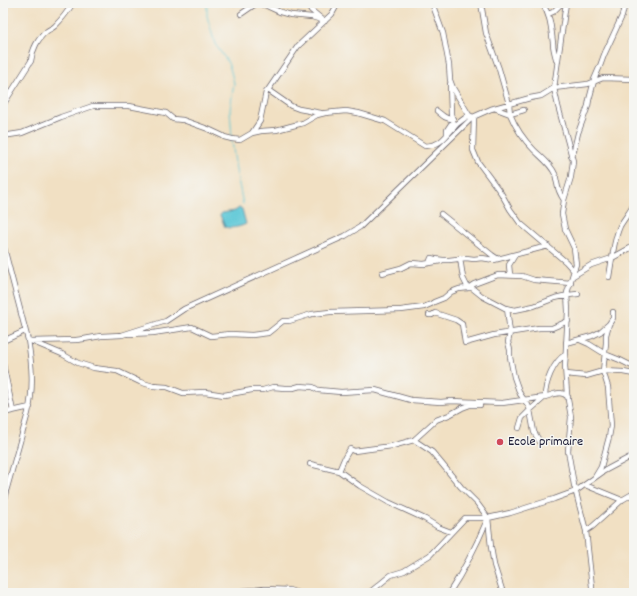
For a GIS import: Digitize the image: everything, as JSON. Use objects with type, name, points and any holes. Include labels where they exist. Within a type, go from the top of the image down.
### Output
[{"type":"street","points":[[3,105],[31,61],[35,46],[46,32],[55,26],[73,3]]},
{"type":"street","points":[[240,14],[257,3],[291,15],[312,17],[325,21]]},
{"type":"street","points":[[307,3],[312,10],[325,21]]},
{"type":"street","points":[[252,133],[260,121],[266,92],[298,46],[332,14],[338,3]]},
{"type":"street","points":[[432,3],[443,33],[449,65],[454,120],[457,133]]},
{"type":"street","points":[[482,3],[486,33],[500,69],[510,114],[517,130],[556,174],[559,192],[564,200]]},
{"type":"street","points":[[542,3],[548,14],[558,65]]},
{"type":"street","points":[[548,14],[553,12],[562,3]]},
{"type":"street","points":[[566,3],[554,88],[573,161],[562,214],[565,229],[574,248],[576,264],[568,295],[565,366],[571,417],[568,451],[586,531],[592,593]]},
{"type":"street","points":[[571,155],[588,106],[594,82],[604,55],[622,16],[625,3]]},
{"type":"street","points":[[437,111],[444,118],[454,120],[541,96],[554,88],[588,84],[603,78],[634,79]]},
{"type":"street","points":[[450,80],[453,88],[472,116],[473,150],[478,162],[501,193],[520,223],[566,262],[574,273]]},
{"type":"street","points":[[268,90],[291,106],[325,113]]},
{"type":"street","points":[[3,136],[22,133],[93,106],[129,106],[166,113],[173,119],[183,120],[208,129],[224,137],[240,140],[252,133],[276,130],[303,123],[317,115],[346,111],[385,121],[425,146],[433,146],[442,142],[454,120]]},
{"type":"street","points":[[494,108],[510,114],[524,110]]},
{"type":"street","points":[[30,340],[84,339],[112,336],[166,321],[184,309],[345,236],[360,227],[457,133],[472,116]]},
{"type":"street","points":[[609,277],[614,244],[621,225],[634,204]]},
{"type":"street","points":[[441,214],[498,259]]},
{"type":"street","points":[[3,244],[25,331],[30,340],[32,385],[32,400],[5,487],[3,502]]},
{"type":"street","points":[[382,272],[401,268],[411,263],[429,263],[431,258],[449,260],[460,258],[482,258],[494,260],[548,246]]},
{"type":"street","points":[[574,273],[612,258],[634,246]]},
{"type":"street","points":[[510,275],[508,265],[515,255]]},
{"type":"street","points":[[460,258],[463,278],[468,288]]},
{"type":"street","points":[[468,288],[474,284],[498,275],[522,276],[534,280],[571,283]]},
{"type":"street","points":[[122,334],[153,333],[192,327],[211,336],[230,334],[252,335],[268,332],[283,320],[289,321],[312,314],[401,310],[424,307],[444,298],[451,292],[468,288],[472,288],[482,296],[507,308],[515,310],[534,306],[556,298],[578,294]]},
{"type":"street","points":[[507,308],[510,333],[508,342],[514,377],[518,389],[528,405],[534,432],[540,442]]},
{"type":"street","points":[[566,342],[580,340],[600,332],[613,318],[613,312]]},
{"type":"street","points":[[430,315],[435,313],[456,320],[462,324],[465,343],[494,335],[539,328],[552,328],[568,321]]},
{"type":"street","points":[[594,478],[601,467],[611,426],[608,387],[603,371],[606,335],[609,324]]},
{"type":"street","points":[[3,341],[25,331]]},
{"type":"street","points":[[30,340],[62,354],[78,363],[94,368],[117,371],[140,382],[153,386],[167,387],[183,393],[205,392],[224,395],[252,390],[263,390],[273,387],[292,388],[300,386],[313,387],[318,390],[341,392],[375,390],[411,400],[490,403]]},
{"type":"street","points":[[580,340],[634,368]]},
{"type":"street","points":[[519,428],[522,418],[545,397],[545,388],[552,371],[559,360],[566,354]]},
{"type":"street","points":[[3,364],[13,411]]},
{"type":"street","points":[[566,374],[586,376],[603,371],[634,374]]},
{"type":"street","points":[[339,470],[350,450],[354,451],[392,446],[414,440],[436,420],[470,405],[502,403],[545,397],[560,393],[568,397]]},
{"type":"street","points":[[451,401],[458,404],[462,408]]},
{"type":"street","points":[[3,413],[30,407]]},
{"type":"street","points":[[414,440],[432,452],[477,503],[488,518],[494,565],[503,593]]},
{"type":"street","points":[[369,593],[390,575],[404,571],[430,555],[465,518],[488,518],[510,513],[554,499],[576,490],[604,471],[634,456]]},
{"type":"street","points":[[310,464],[339,470],[360,486],[388,502],[451,532]]},
{"type":"street","points":[[3,482],[5,487]]},
{"type":"street","points":[[585,485],[622,500]]},
{"type":"street","points":[[586,531],[622,500],[634,493]]},
{"type":"street","points":[[449,593],[462,573],[488,518]]},
{"type":"street","points":[[226,593],[266,589],[289,590],[298,593]]},
{"type":"water","points":[[239,208],[242,209],[246,224],[230,228],[225,227],[220,215],[222,213],[235,211]]},
{"type":"waterway","points":[[207,3],[207,16],[215,44],[227,61],[234,83],[230,110],[232,138]]},
{"type":"waterway","points":[[232,141],[243,204]]},
{"type":"place","name":"Ecole primaire","points":[[500,442]]}]
